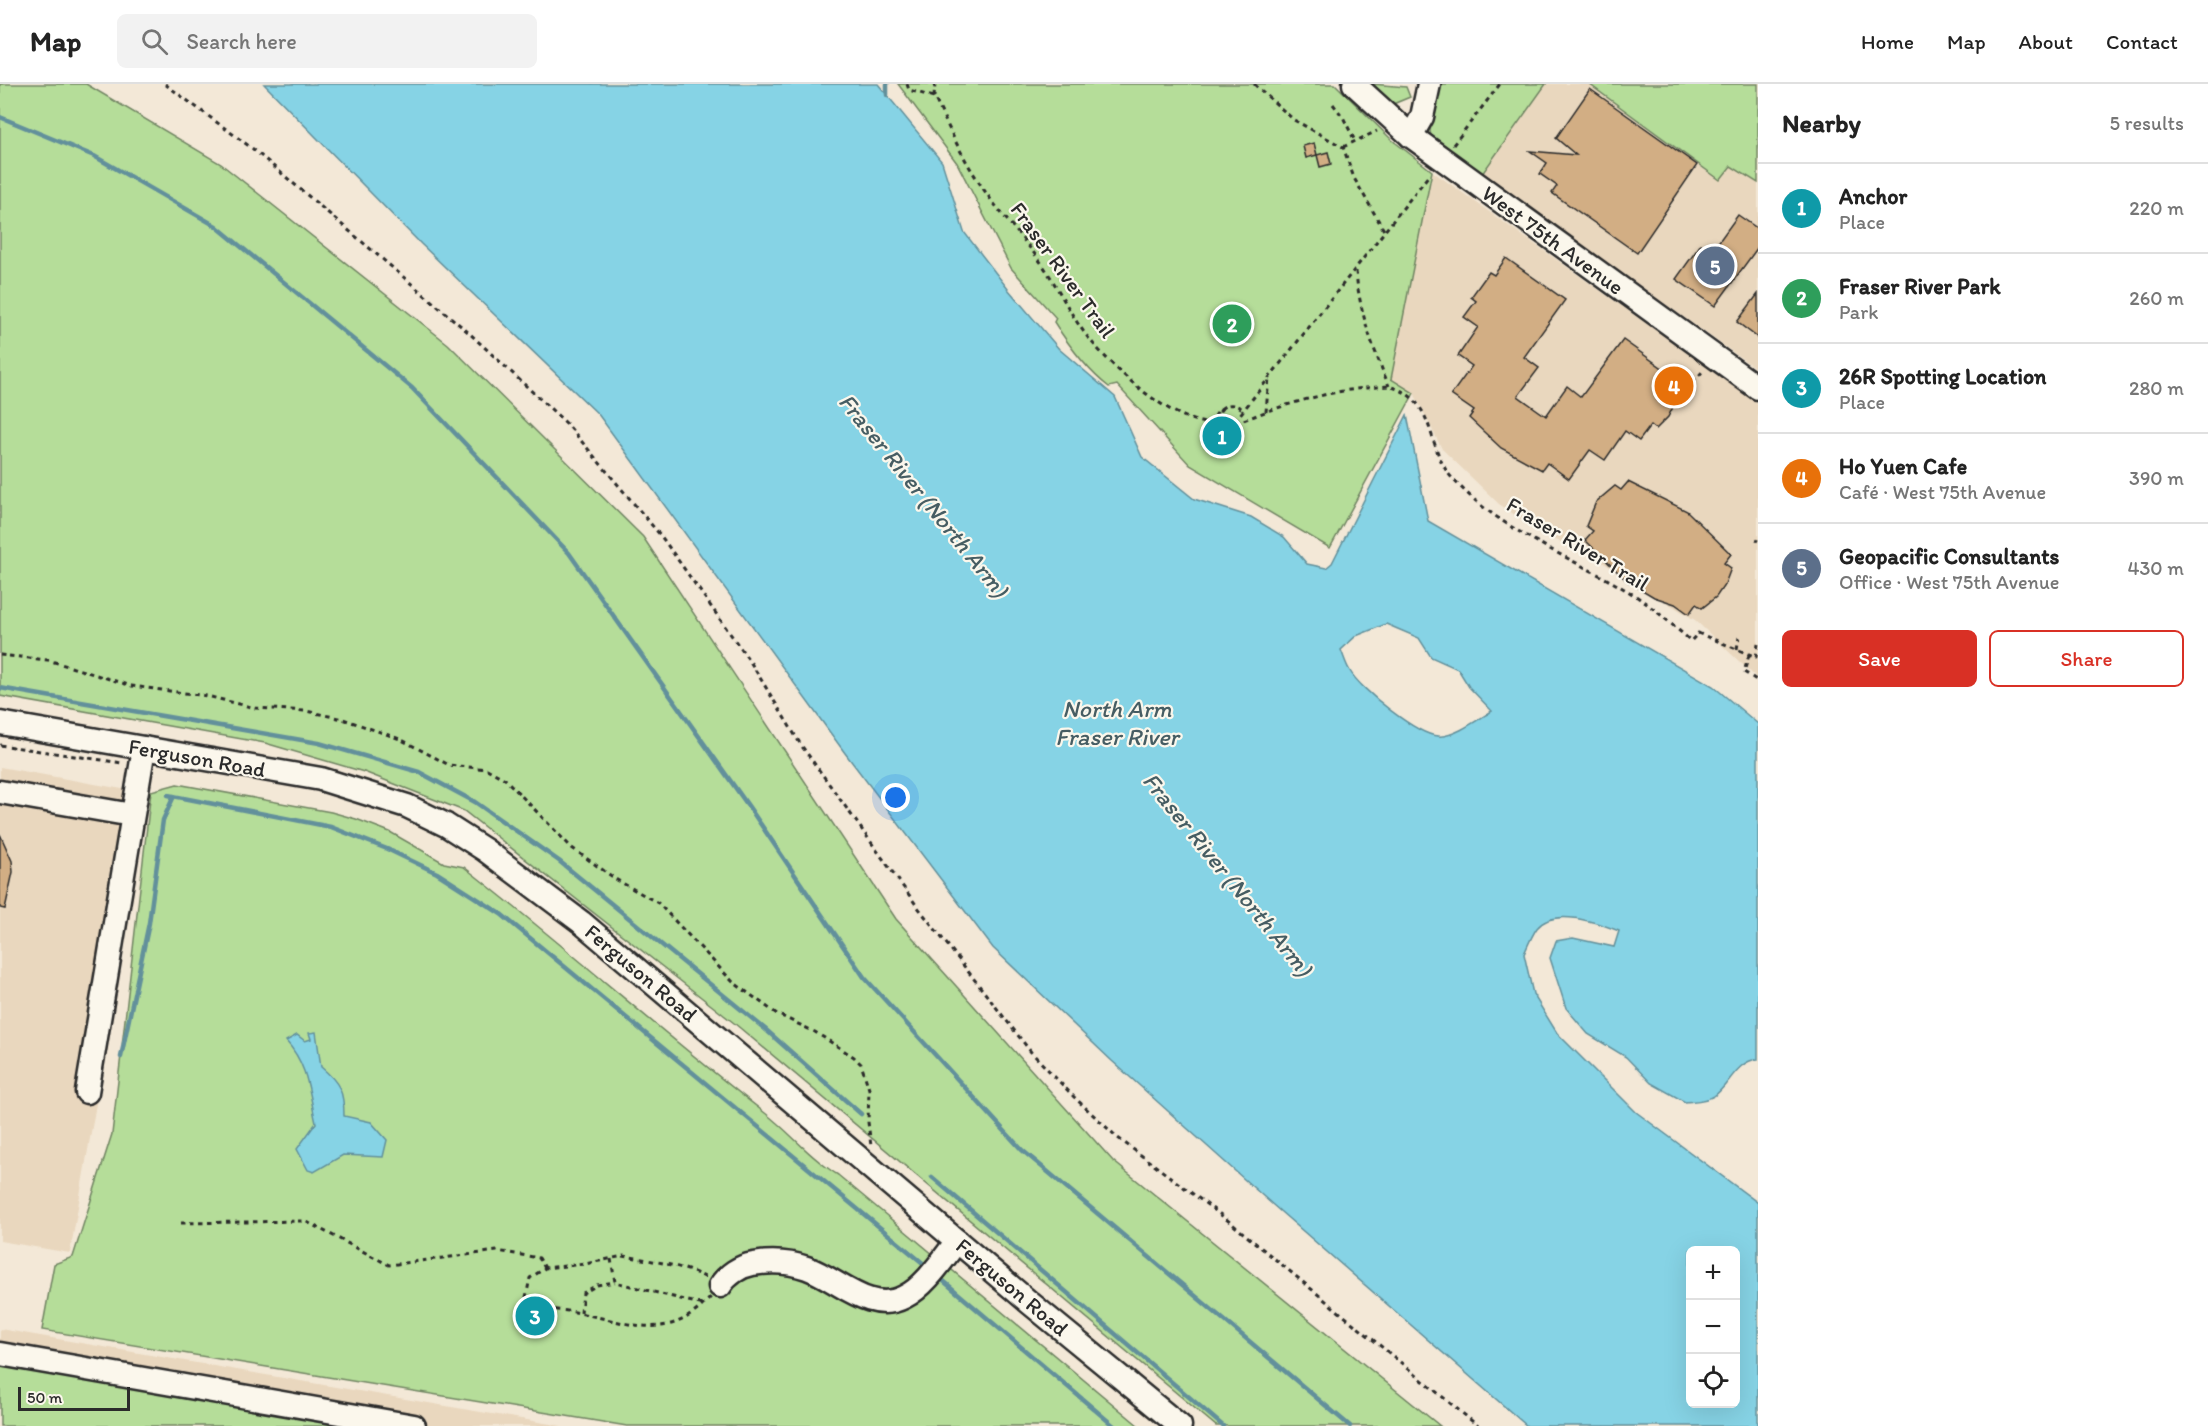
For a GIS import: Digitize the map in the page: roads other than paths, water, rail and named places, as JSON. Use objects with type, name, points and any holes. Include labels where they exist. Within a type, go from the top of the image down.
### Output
[{"type":"street","name":"West 75th Avenue","points":[[1354,84],[1411,136],[1758,388]]},
{"type":"street","points":[[1411,136],[1422,117],[1429,84]]},
{"type":"street","name":"Ferguson Road","points":[[0,723],[321,780],[407,806],[446,825],[485,850],[581,922],[957,1241],[1180,1426]]},
{"type":"street","points":[[87,1092],[144,748]]},
{"type":"street","points":[[0,792],[132,815]]},
{"type":"street","points":[[720,1287],[735,1270],[749,1264],[781,1262],[806,1267],[867,1299],[894,1301],[915,1289],[957,1241]]},
{"type":"street","points":[[0,1354],[414,1426]]},
{"type":"water","name":"North Arm Fraser River","points":[[264,84],[878,84],[942,162],[964,232],[1059,349],[1115,397],[1142,457],[1194,499],[1251,517],[1284,537],[1307,564],[1326,568],[1332,563],[1407,415],[1428,521],[1713,686],[1758,724],[1758,1059],[1744,1064],[1711,1098],[1685,1102],[1651,1083],[1626,1057],[1588,1034],[1566,1008],[1550,958],[1556,941],[1573,938],[1614,947],[1619,931],[1589,921],[1554,918],[1537,928],[1524,954],[1533,994],[1557,1033],[1636,1112],[1758,1203],[1758,1426],[1527,1426],[1273,1205],[1112,1061],[993,948],[845,753],[598,414],[421,244]],"holes":[[[1386,624],[1419,638],[1431,657],[1458,669],[1469,687],[1492,711],[1451,734],[1444,736],[1429,734],[1404,720],[1365,689],[1350,671],[1341,650],[1356,636]]]},
{"type":"water","points":[[316,1032],[321,1067],[333,1078],[340,1089],[344,1116],[371,1122],[387,1140],[383,1157],[343,1155],[314,1172],[308,1170],[297,1149],[316,1123],[303,1069],[286,1041],[297,1035],[305,1041],[311,1039],[309,1033]]},
{"type":"waterway","points":[[887,84],[887,95]]},
{"type":"waterway","points":[[0,117],[94,156],[216,226],[412,388],[569,553],[749,807],[864,977],[1022,1150],[1350,1426]]},
{"type":"waterway","points":[[0,688],[319,743],[419,772],[475,802],[559,861],[765,1029],[861,1114]]},
{"type":"waterway","points":[[168,795],[331,827],[387,849],[437,873],[501,914],[924,1264]]},
{"type":"waterway","points":[[121,1057],[149,923],[163,820],[174,796]]},
{"type":"waterway","points":[[932,1177],[1223,1426]]},
{"type":"waterway","points":[[940,1278],[1114,1426]]},
{"type":"place","name":"Geopacific Consultants","points":[[1715,266]]},
{"type":"place","name":"Fraser River Park","points":[[1232,324]]},
{"type":"place","name":"Ho Yuen Cafe","points":[[1674,386]]},
{"type":"place","name":"Anchor","points":[[1222,436]]},
{"type":"place","name":"26R Spotting Location","points":[[535,1316]]},
{"type":"water label","name":"Fraser River (North Arm)","points":[[924,495]]},
{"type":"water label","name":"Fraser River (North Arm)","points":[[1228,874]]}]
